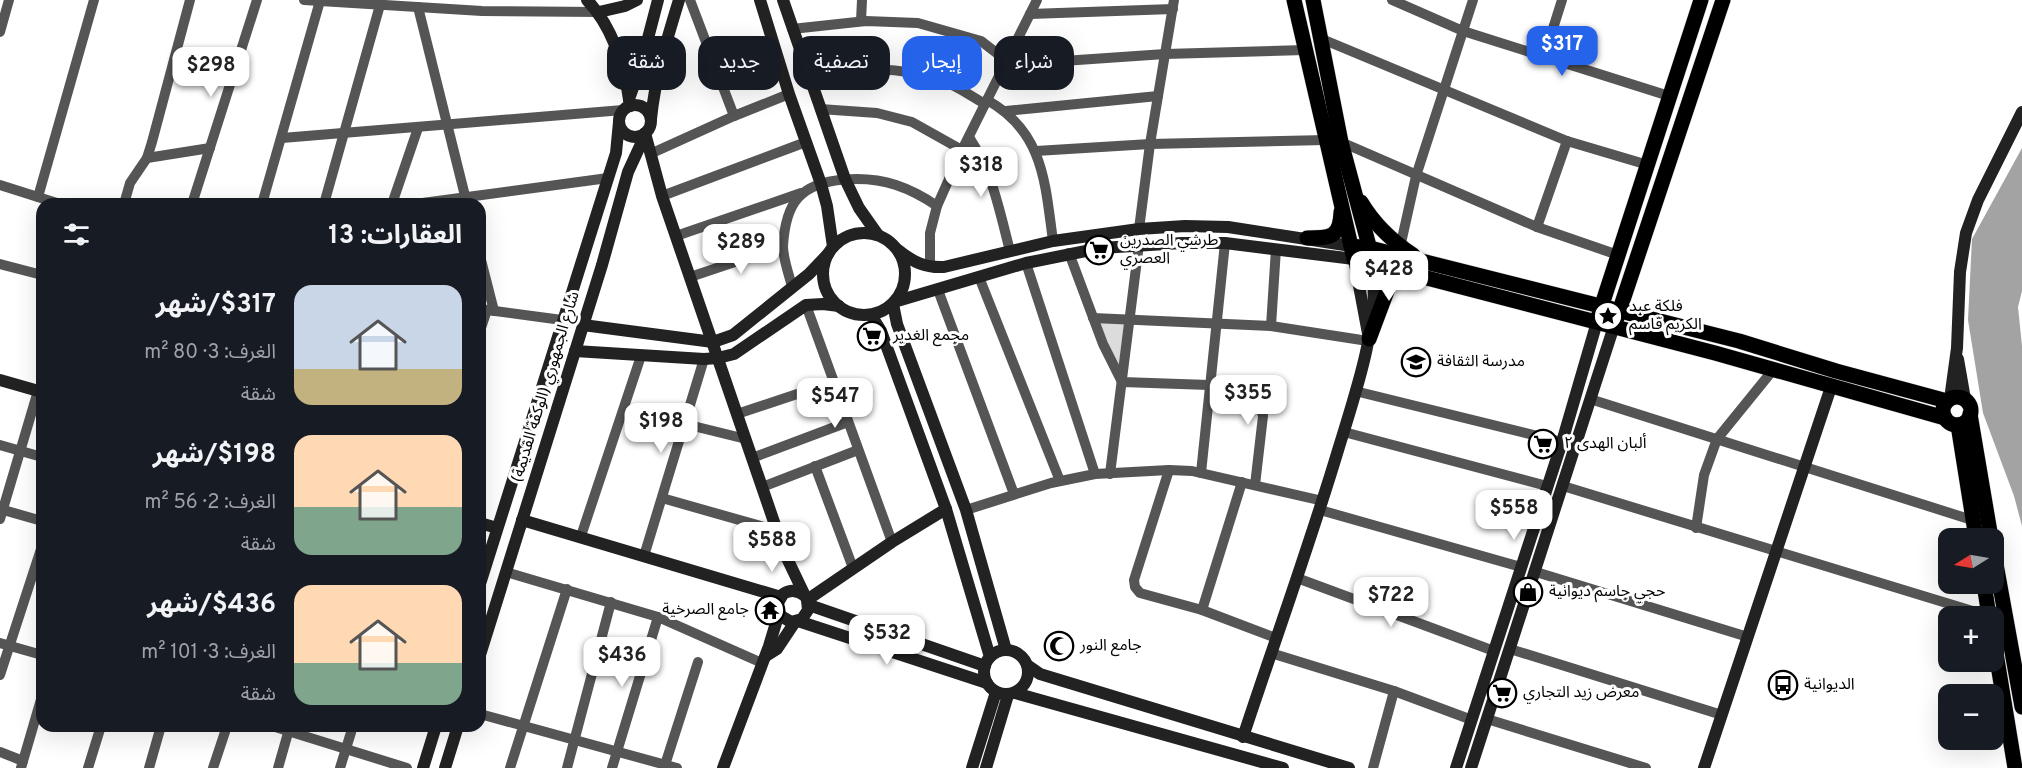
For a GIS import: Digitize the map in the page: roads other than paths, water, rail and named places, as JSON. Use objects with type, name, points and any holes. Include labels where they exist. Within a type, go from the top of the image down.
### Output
[{"type":"main road","points":[[1294,0],[1305,50],[1333,141],[1362,204],[1400,251]]},
{"type":"main road","points":[[1313,0],[1322,39],[1342,206],[1352,253]]},
{"type":"main road","points":[[1597,322],[1701,0]]},
{"type":"main road","points":[[1614,326],[1724,0]]},
{"type":"main road","points":[[1351,181],[1373,264]]},
{"type":"main road","points":[[1307,238],[1326,238],[1334,235],[1339,229],[1342,206]]},
{"type":"main road","points":[[1352,253],[1370,248],[1400,251],[1426,262],[1739,341],[1970,405],[1989,528]]},
{"type":"main road","points":[[1352,253],[1373,264],[1614,326],[1952,421],[1966,421],[1970,414]]},
{"type":"main road","points":[[1368,340],[1390,283],[1399,275],[1410,273]]},
{"type":"main road","points":[[1954,400],[1943,409],[1952,421],[1974,528]]},
{"type":"main road","points":[[2001,594],[2022,707]]},
{"type":"main road","points":[[2001,672],[2016,742],[2014,768]]},
{"type":"street","points":[[0,32],[9,0]]},
{"type":"street","points":[[38,196],[94,0]]},
{"type":"street","points":[[126,198],[130,183],[147,158],[153,142],[190,0]]},
{"type":"street","points":[[194,198],[257,0]]},
{"type":"street","points":[[304,0],[378,2],[482,11],[599,12],[625,6],[637,0]]},
{"type":"street","points":[[471,0],[482,11]]},
{"type":"street","points":[[587,0],[599,12],[611,34],[627,87],[621,128],[630,136],[637,137],[647,130],[659,70],[679,0]]},
{"type":"street","points":[[625,109],[641,65],[658,0]]},
{"type":"street","points":[[690,0],[734,116]]},
{"type":"street","points":[[760,0],[827,206],[831,251],[824,270],[825,286],[840,306],[854,314],[871,315],[893,303],[1026,262],[1069,253],[1139,244],[1225,243],[1276,249],[1352,253]]},
{"type":"street","points":[[783,0],[794,36]]},
{"type":"street","points":[[861,21],[862,0]]},
{"type":"street","points":[[1019,36],[1037,0]]},
{"type":"street","points":[[1116,0],[1119,11]]},
{"type":"street","points":[[1392,0],[1463,30],[1669,96]]},
{"type":"street","points":[[1400,251],[1416,176],[1473,0]]},
{"type":"street","points":[[1544,57],[1562,0]]},
{"type":"street","points":[[264,198],[320,1]]},
{"type":"street","points":[[326,198],[378,2]]},
{"type":"street","points":[[1030,14],[1119,11],[1173,5],[1150,144],[1139,229]]},
{"type":"street","points":[[418,7],[465,198]]},
{"type":"street","points":[[792,29],[861,21],[918,23],[981,40],[994,52]]},
{"type":"street","points":[[1322,39],[1567,141],[1648,165]]},
{"type":"street","points":[[1074,59],[1305,50]]},
{"type":"street","points":[[890,70],[942,81],[1006,111],[1024,131],[1036,152],[1053,241]]},
{"type":"street","points":[[930,267],[930,233],[937,206],[994,86]]},
{"type":"street","points":[[813,90],[845,179],[859,208],[878,235],[909,259],[930,267],[969,262],[1053,241],[1139,229],[1185,226],[1228,227],[1307,238],[1352,253]]},
{"type":"street","points":[[650,154],[789,94]]},
{"type":"street","points":[[1006,111],[1158,96]]},
{"type":"street","points":[[282,138],[625,109],[640,105],[646,108],[650,154],[662,196],[785,554],[807,600],[806,615],[796,622],[777,649],[763,660]]},
{"type":"street","name":"شارع الجمهوري (الوكفة القديمة)","points":[[486,565],[616,153],[625,109]]},
{"type":"street","points":[[820,109],[878,113],[912,122],[962,150]]},
{"type":"street","points":[[1954,400],[1960,272],[1966,233],[1978,200],[2022,112]]},
{"type":"street","points":[[394,198],[418,128]]},
{"type":"street","name":"شارع الجمهوري (الوكفة القديمة)","points":[[486,635],[602,265],[628,172],[647,130]]},
{"type":"street","points":[[969,137],[991,178],[1010,251]]},
{"type":"street","points":[[1036,152],[1150,144],[1333,141],[1537,227],[1618,255]]},
{"type":"street","points":[[1537,227],[1567,141]]},
{"type":"street","points":[[662,196],[806,142]]},
{"type":"street","points":[[147,158],[210,148]]},
{"type":"street","points":[[485,198],[608,178]]},
{"type":"street","points":[[676,236],[821,184],[845,179],[869,179],[893,184],[916,193],[937,206]]},
{"type":"street","points":[[0,185],[44,198]]},
{"type":"street","points":[[792,287],[783,246],[788,217],[796,200],[804,192]]},
{"type":"street","points":[[583,325],[713,342],[733,335],[792,287],[846,237],[862,233],[878,235]]},
{"type":"street","points":[[1201,473],[1225,243]]},
{"type":"street","points":[[1110,474],[1139,244]]},
{"type":"street","points":[[690,277],[783,246]]},
{"type":"street","points":[[1271,326],[1276,249]]},
{"type":"street","points":[[898,250],[905,274],[902,290],[893,303],[897,324],[966,510],[1006,650]]},
{"type":"street","points":[[1069,253],[1093,318],[1122,382]]},
{"type":"street","points":[[1352,253],[1366,318],[1368,340]]},
{"type":"street","points":[[1026,262],[1095,474]]},
{"type":"street","points":[[0,264],[36,273]]},
{"type":"street","points":[[1243,736],[1344,432],[1368,340],[1374,298],[1373,264]]},
{"type":"street","points":[[979,277],[1060,481]]},
{"type":"street","points":[[938,290],[1014,494]]},
{"type":"street","points":[[575,351],[718,358],[734,354],[806,305],[840,306]]},
{"type":"street","points":[[806,305],[892,542]]},
{"type":"street","points":[[487,310],[562,320]]},
{"type":"street","points":[[871,315],[881,331],[946,509],[988,661],[1001,690],[986,768]]},
{"type":"street","points":[[1093,318],[1271,326],[1368,340]]},
{"type":"street","points":[[1456,768],[1562,442],[1597,322]]},
{"type":"street","points":[[1471,768],[1614,326]]},
{"type":"street","points":[[582,536],[641,356]]},
{"type":"street","points":[[644,556],[704,359]]},
{"type":"street","points":[[1696,528],[1704,475],[1717,439],[1773,370]]},
{"type":"street","points":[[0,380],[36,391]]},
{"type":"street","points":[[737,414],[833,381]]},
{"type":"street","points":[[1122,382],[1209,385],[1248,393],[1260,406],[1263,416],[1255,485]]},
{"type":"street","points":[[1704,768],[1831,387]]},
{"type":"street","points":[[1355,391],[1562,442]]},
{"type":"street","points":[[1590,399],[1972,520]]},
{"type":"street","points":[[36,404],[1,513],[36,520]]},
{"type":"street","points":[[752,458],[848,422]]},
{"type":"street","points":[[685,424],[746,439]]},
{"type":"street","points":[[1344,432],[1547,486]]},
{"type":"street","points":[[0,445],[36,455]]},
{"type":"street","points":[[762,487],[858,450]]},
{"type":"street","points":[[816,466],[853,568]]},
{"type":"street","points":[[966,510],[1060,481],[1095,474],[1169,470],[1201,473],[1255,485],[1521,567]]},
{"type":"street","points":[[1169,470],[1134,580],[1135,587],[1140,593],[1202,610],[1276,638]]},
{"type":"street","points":[[1202,610],[1242,482]]},
{"type":"street","points":[[1563,486],[1956,606]]},
{"type":"street","points":[[510,489],[530,495]]},
{"type":"street","points":[[662,498],[778,531]]},
{"type":"street","points":[[807,600],[892,542],[946,509]]},
{"type":"street","points":[[522,520],[782,596]]},
{"type":"street","points":[[486,525],[497,528]]},
{"type":"street","points":[[785,554],[786,579],[777,605],[784,619],[1001,690],[1283,768]]},
{"type":"street","points":[[0,675],[5,644],[36,562]]},
{"type":"street","points":[[506,572],[658,617],[763,660]]},
{"type":"street","points":[[1536,572],[1748,637]]},
{"type":"street","points":[[1297,578],[1494,651]]},
{"type":"street","points":[[486,588],[499,593]]},
{"type":"street","points":[[510,768],[567,589]]},
{"type":"street","points":[[782,596],[787,592],[797,591],[807,600],[988,661]]},
{"type":"street","points":[[567,768],[611,602]]},
{"type":"street","points":[[723,768],[779,613]]},
{"type":"street","points":[[612,768],[658,617]]},
{"type":"street","points":[[5,644],[36,653]]},
{"type":"street","points":[[1510,649],[1722,715]]},
{"type":"street","points":[[988,661],[995,653],[1006,650],[1019,654],[1027,665],[1040,675],[1349,768]]},
{"type":"street","points":[[1271,653],[1394,690],[1472,720]]},
{"type":"street","points":[[665,766],[698,662]]},
{"type":"street","points":[[1001,690],[1020,690],[1028,679],[1027,665]]},
{"type":"street","points":[[972,768],[1001,690]]},
{"type":"street","points":[[1373,768],[1394,690]]},
{"type":"street","points":[[486,716],[677,768]]},
{"type":"street","points":[[0,752],[22,765],[36,717]]},
{"type":"street","points":[[1487,719],[1646,768]]},
{"type":"street","points":[[88,768],[99,732]]},
{"type":"street","points":[[149,768],[159,732]]},
{"type":"street","points":[[213,768],[225,732]]},
{"type":"street","points":[[278,768],[289,732]]},
{"type":"street","points":[[298,732],[407,768]]},
{"type":"street","points":[[340,768],[351,732]]},
{"type":"street","points":[[423,768],[434,732]]},
{"type":"street","points":[[444,768],[456,732]]},
{"type":"street","points":[[1237,768],[1241,755]]},
{"type":"place","name":"طرشي الصدرين العصري","points":[[1099,250]]},
{"type":"place","name":"فلكة عبد الكريم قاسم","points":[[1608,316]]},
{"type":"place","name":"مجمع الغدير","points":[[872,336]]},
{"type":"place","name":"مدرسة الثقافة","points":[[1416,362]]},
{"type":"place","name":"ألبان الهدى ٢","points":[[1543,444]]},
{"type":"place","name":"حجي جاسم ديوانية","points":[[1528,592]]},
{"type":"place","name":"جامع الصرخية","points":[[770,610]]},
{"type":"place","name":"جامع النور","points":[[1059,646]]},
{"type":"place","name":"الديوانية","points":[[1783,685]]},
{"type":"place","name":"معرض زيد التجاري","points":[[1502,693]]}]
